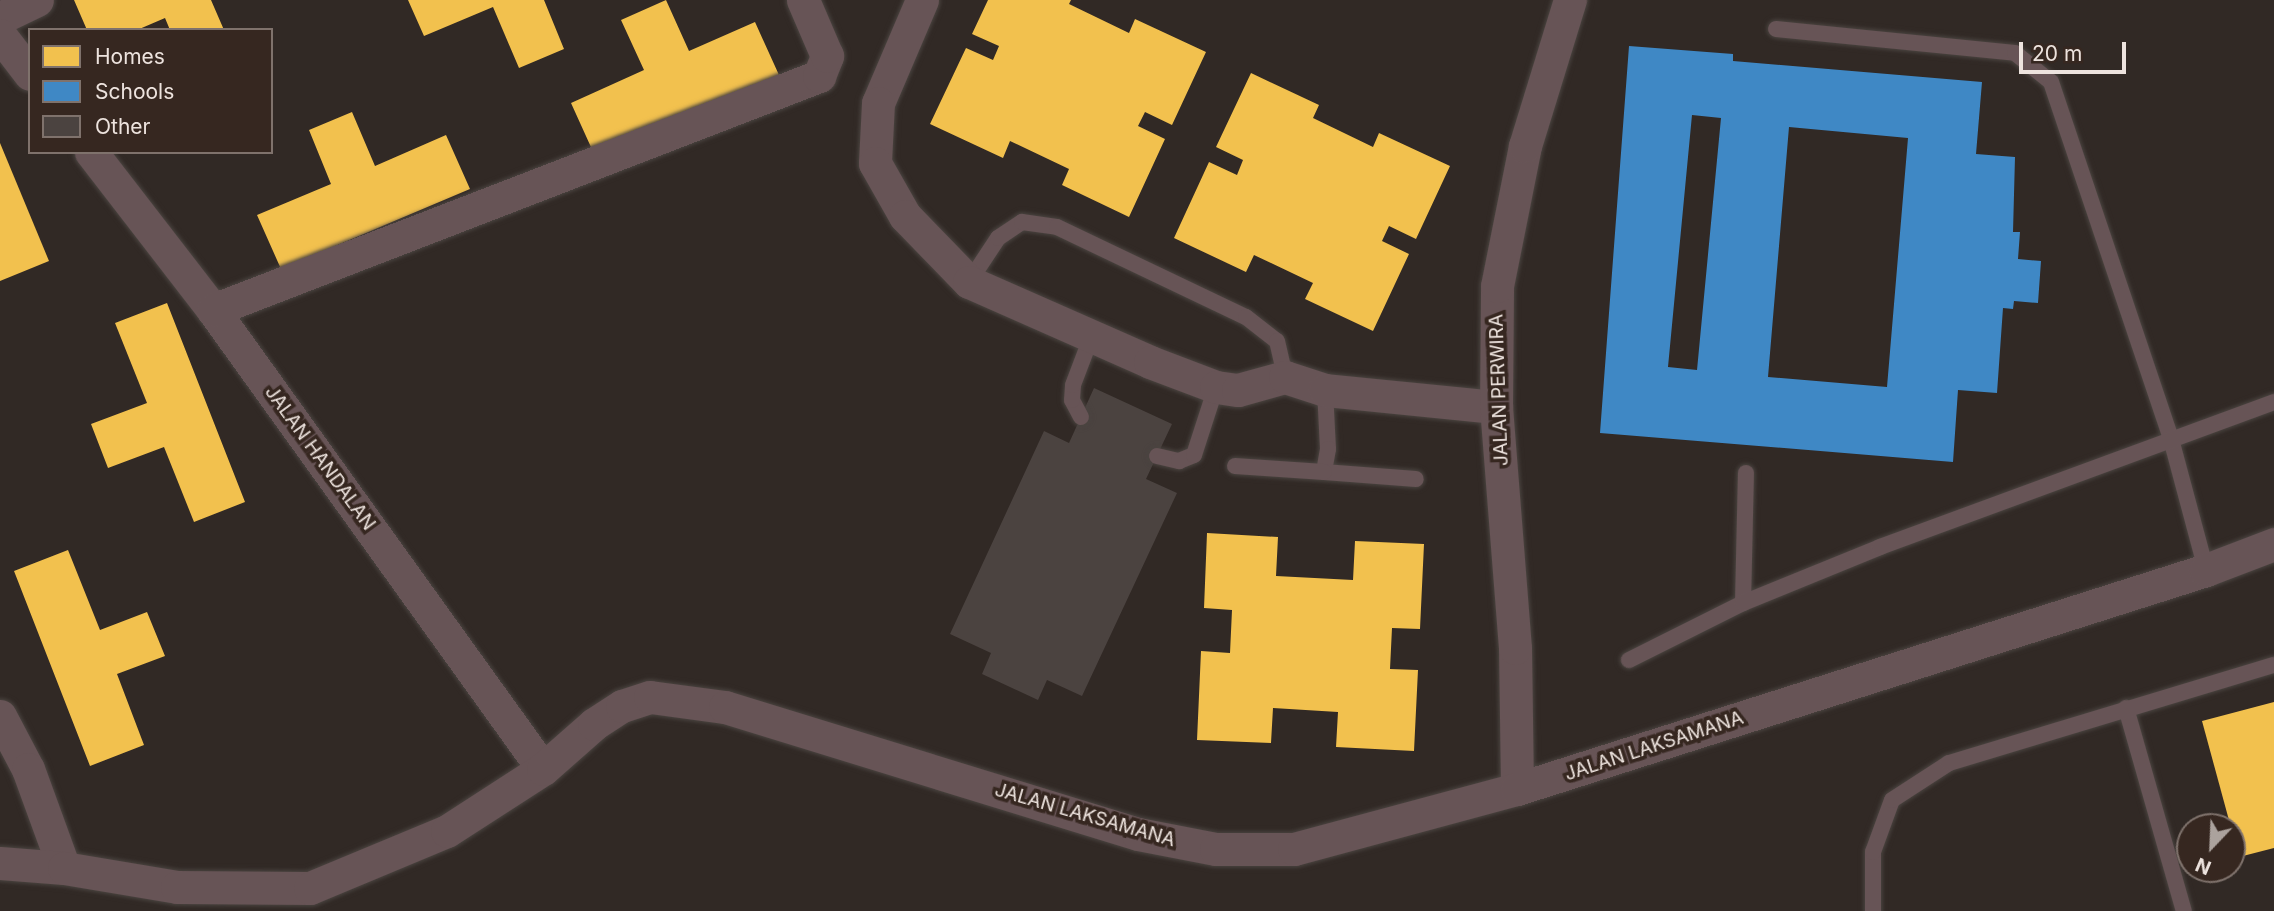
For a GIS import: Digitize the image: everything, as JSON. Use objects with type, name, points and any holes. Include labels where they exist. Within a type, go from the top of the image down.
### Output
[{"type":"street","points":[[0,18],[37,0]]},
{"type":"street","points":[[213,310],[819,76],[827,56],[803,0]]},
{"type":"street","points":[[922,0],[878,103],[875,163],[905,216],[969,282],[1216,387],[1238,390],[1285,377],[1325,390],[1496,407]]},
{"type":"street","name":"JALAN PERWIRA","points":[[1517,789],[1515,648],[1496,407],[1497,286],[1525,146],[1570,0]]},
{"type":"street","points":[[0,35],[28,71]]},
{"type":"street","name":"JALAN HANDALAN","points":[[93,154],[213,310],[543,769]]},
{"type":"street","name":"JALAN LAKSAMANA","points":[[0,863],[64,868],[177,887],[310,888],[447,831],[543,769],[594,724],[622,706],[650,697],[725,707],[1138,834],[1216,849],[1294,849],[1517,789],[2206,570],[2274,544]]},
{"type":"street","points":[[0,716],[28,769],[64,868]]},
{"type":"lane","points":[[1776,29],[2015,53],[2036,66],[2051,82],[2171,439],[2206,570]]},
{"type":"lane","points":[[969,282],[998,238],[1022,222],[1057,227],[1246,317],[1277,341],[1285,377]]},
{"type":"lane","points":[[1081,417],[1072,400],[1073,385],[1092,335]]},
{"type":"lane","points":[[1157,456],[1179,461],[1195,455],[1216,387]]},
{"type":"lane","points":[[1324,472],[1328,449],[1325,390]]},
{"type":"lane","points":[[1629,660],[1743,603],[2274,402]]},
{"type":"lane","points":[[1235,466],[1416,479]]},
{"type":"lane","points":[[1743,603],[1746,472]]},
{"type":"lane","points":[[1873,911],[1873,852],[1892,800],[1948,763],[2274,665]]},
{"type":"lane","points":[[2126,708],[2184,911]]},
{"type":"building: Homes","points":[[74,0],[211,0],[223,28],[169,28],[165,18],[142,28],[86,28]]},
{"type":"building: Homes","points":[[408,0],[544,0],[564,49],[519,68],[493,7],[424,36]]},
{"type":"building: Homes","points":[[666,0],[689,51],[755,22],[779,75],[595,156],[571,103],[644,70],[621,20]]},
{"type":"building: Homes","points":[[988,0],[1071,0],[1069,4],[1129,33],[1135,19],[1206,52],[1172,125],[1145,112],[1138,126],[1165,139],[1129,217],[1062,185],[1069,169],[1010,141],[1003,158],[930,124],[966,48],[993,60],[999,46],[972,34]]},
{"type":"building: Homes","points":[[1251,73],[1319,105],[1313,118],[1373,147],[1379,133],[1450,166],[1416,239],[1389,226],[1382,241],[1409,254],[1373,331],[1305,299],[1313,283],[1254,255],[1246,272],[1174,238],[1209,162],[1237,175],[1243,160],[1216,147]]},
{"type":"building: Homes","points":[[352,112],[375,166],[446,135],[470,189],[281,269],[257,215],[331,184],[309,130]]},
{"type":"building: Homes","points":[[0,143],[49,261],[0,281]]},
{"type":"building: Homes","points":[[167,303],[245,502],[194,522],[164,447],[108,468],[91,424],[147,403],[115,323]]},
{"type":"building: Homes","points":[[1207,533],[1278,537],[1276,576],[1353,580],[1355,541],[1424,544],[1420,629],[1392,628],[1390,669],[1418,670],[1414,751],[1336,747],[1338,712],[1273,708],[1271,743],[1197,740],[1201,651],[1230,653],[1232,610],[1204,608]]},
{"type":"building: Homes","points":[[68,550],[100,630],[147,612],[165,656],[117,674],[144,745],[90,766],[14,571]]},
{"type":"building: Homes","points":[[2274,702],[2274,848],[2246,855],[2246,813],[2227,813],[2202,721]]},
{"type":"building: Schools","points":[[1629,46],[1733,54],[1733,61],[1982,82],[1976,154],[2015,157],[2013,232],[2020,232],[2018,259],[2041,261],[2038,303],[2014,301],[2013,309],[2003,308],[1997,393],[1958,390],[1953,462],[1600,433]],"holes":[[[1692,115],[1721,118],[1697,370],[1668,367]],[[1789,127],[1908,138],[1887,387],[1768,377]]]},
{"type":"building: Other","points":[[1094,388],[1172,424],[1146,479],[1177,493],[1082,696],[1047,680],[1038,700],[982,674],[991,653],[950,634],[1044,431],[1069,443]]}]
